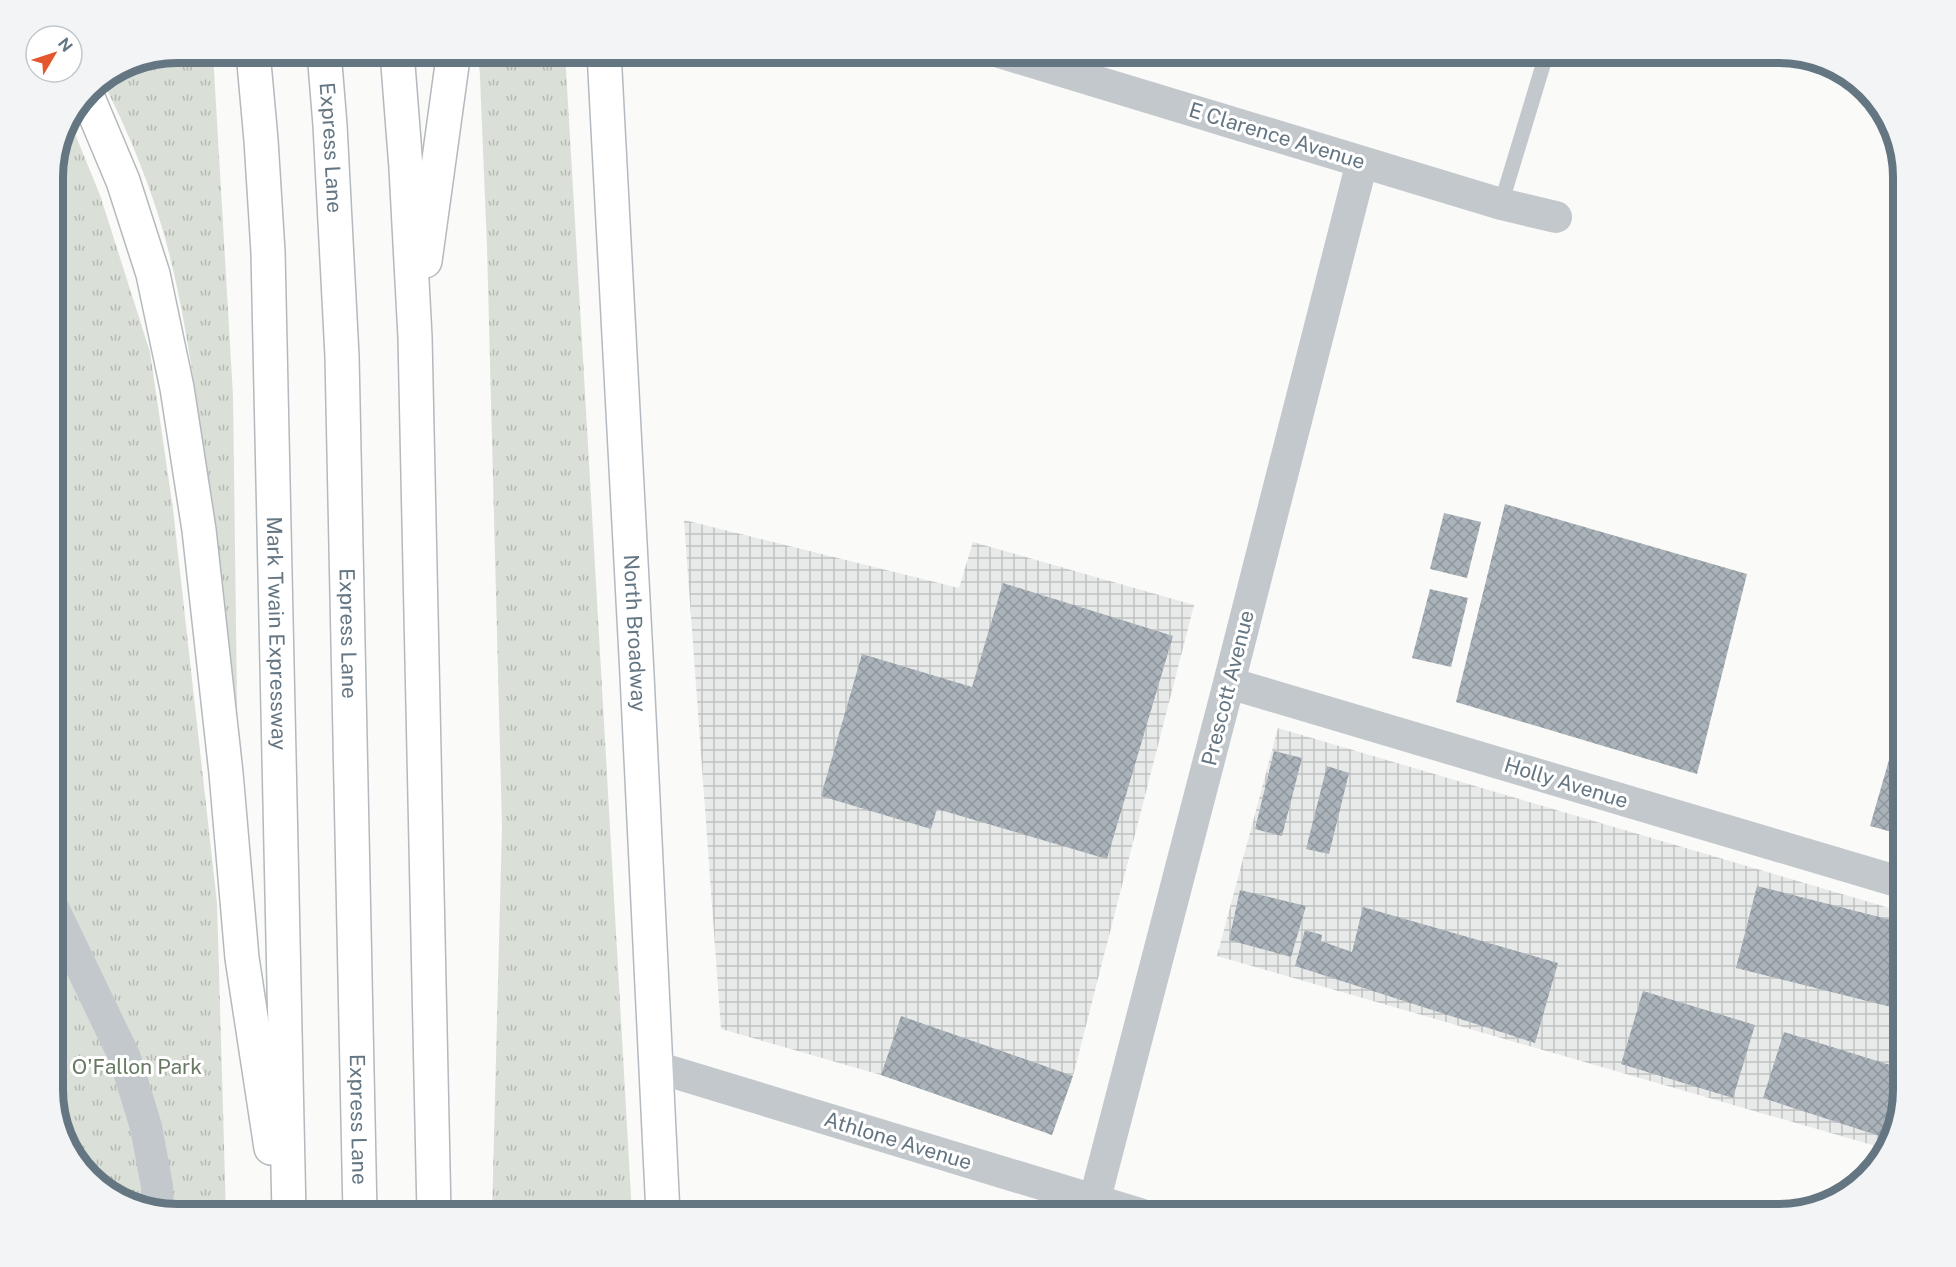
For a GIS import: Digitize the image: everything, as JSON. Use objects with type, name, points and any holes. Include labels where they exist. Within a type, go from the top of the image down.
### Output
[{"type":"main road","name":"Mark Twain Expressway","points":[[253,63],[261,140],[268,252],[289,1204]]},
{"type":"main road","name":"Express Lane","points":[[325,63],[333,170],[342,356],[360,1204]]},
{"type":"main road","points":[[398,63],[415,337],[434,1204]]},
{"type":"main road","points":[[415,337],[452,63]]},
{"type":"main road","name":"North Broadway","points":[[605,63],[662,1204]]},
{"type":"main road","points":[[90,103],[123,181],[153,274],[177,388],[199,530],[226,773],[242,958],[279,1204]]},
{"type":"street","name":"E Clarence Avenue","points":[[1035,63],[1502,204],[1556,217]]},
{"type":"street","name":"Prescott Avenue","points":[[1094,1204],[1230,683],[1362,162]]},
{"type":"street","name":"Holly Avenue","points":[[1230,683],[1893,880]]},
{"type":"street","points":[[63,929],[125,1058],[146,1127],[158,1202]]},
{"type":"street","name":"Athlone Avenue","points":[[656,1068],[1081,1204]]},
{"type":"lane","points":[[1502,204],[1544,63]]},
{"type":"shaded area","points":[[684,520],[959,588],[973,542],[1194,605],[1073,1076],[1052,1135],[881,1075],[721,1029]]},
{"type":"shaded area","points":[[1278,728],[1893,909],[1893,1090],[1889,1119],[1877,1147],[1217,956]]},
{"type":"green space","points":[[214,63],[233,396],[238,779],[211,508],[183,315],[156,208],[122,122],[106,88],[120,78],[155,65]]},
{"type":"green space","points":[[479,63],[566,63],[631,1204],[492,1204],[502,826],[487,246]]},
{"type":"green space","name":"O'Fallon Park","points":[[74,130],[100,195],[150,352],[173,509],[217,903],[226,1204],[162,1203],[127,1192],[102,1176],[91,1165],[72,1134],[63,1097],[63,170],[69,140]]},
{"type":"building","points":[[1505,504],[1747,574],[1697,774],[1456,702]]},
{"type":"building","points":[[1444,513],[1481,522],[1467,578],[1430,569]]},
{"type":"building","points":[[1003,583],[1173,636],[1107,859],[937,809],[931,829],[821,796],[862,654],[972,687]]},
{"type":"building","points":[[1430,589],[1468,598],[1451,667],[1412,658]]},
{"type":"building","points":[[1274,751],[1302,758],[1282,836],[1255,829]]},
{"type":"building","points":[[1889,760],[1893,761],[1893,832],[1870,826]]},
{"type":"building","points":[[1327,766],[1349,773],[1329,854],[1306,849]]},
{"type":"building","points":[[1757,886],[1893,920],[1893,1007],[1736,968]]},
{"type":"building","points":[[1240,890],[1306,906],[1291,957],[1229,940]]},
{"type":"building","points":[[1363,907],[1558,963],[1535,1043],[1295,966],[1305,930],[1322,935],[1321,941],[1352,952]]},
{"type":"building","points":[[1643,991],[1755,1025],[1733,1098],[1621,1064]]},
{"type":"building","points":[[901,1016],[1073,1076],[1052,1135],[881,1075]]},
{"type":"building","points":[[1784,1032],[1893,1066],[1892,1105],[1882,1137],[1763,1098]]}]
